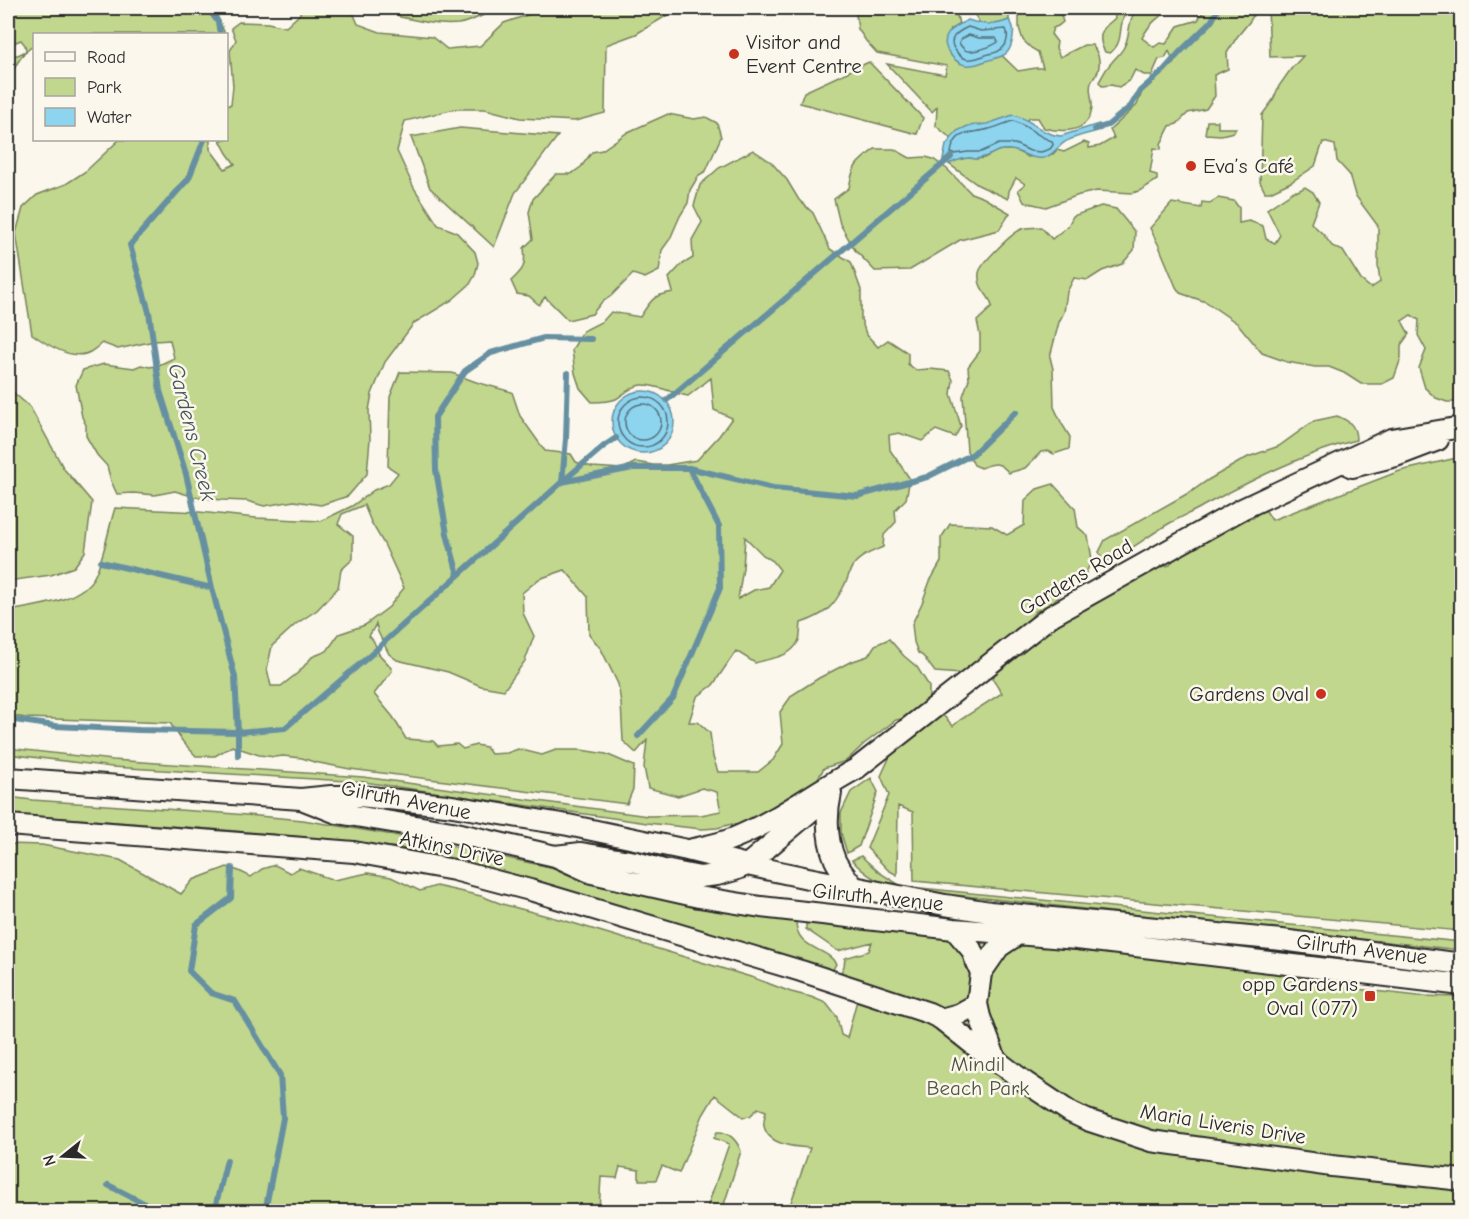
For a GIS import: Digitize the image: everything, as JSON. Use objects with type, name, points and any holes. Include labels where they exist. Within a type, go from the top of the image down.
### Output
[{"type":"street","name":"Gardens Road","points":[[555,856],[581,852],[700,877],[717,875],[747,865],[856,770],[1051,616],[1242,509],[1391,439],[1461,429]]},
{"type":"street","name":"Gardens Road","points":[[687,850],[734,838],[778,816],[828,784],[856,770]]},
{"type":"street","name":"Gilruth Avenue","points":[[8,778],[301,799],[360,796],[446,805],[568,825],[854,888],[945,905],[1043,918],[1282,940],[1461,964]]},
{"type":"street","points":[[831,793],[827,810],[827,828],[836,861],[854,888]]},
{"type":"street","name":"Gilruth Avenue","points":[[301,799],[337,813],[452,832],[555,856],[592,873],[699,897],[761,908],[954,929],[1077,939],[1461,985]]},
{"type":"street","name":"Atkins Drive","points":[[8,825],[354,852],[454,870],[573,903],[873,994]]},
{"type":"street","points":[[996,1060],[977,1004],[981,973],[999,947],[1043,918]]},
{"type":"street","points":[[954,929],[971,949],[981,973]]},
{"type":"street","name":"Maria Liveris Drive","points":[[873,994],[941,1019],[974,1046],[1071,1112],[1087,1120],[1151,1141],[1332,1166],[1461,1180]]},
{"type":"street","points":[[941,1019],[959,1014],[977,1004]]},
{"type":"green space","points":[[8,8],[214,8],[225,33],[33,33],[33,46],[18,62],[8,85]],"holes":[[[21,40],[26,51],[14,55],[10,50],[11,44]]]},
{"type":"green space","points":[[300,8],[347,8],[352,10],[358,24],[380,32],[432,37],[447,49],[480,46],[504,23],[530,14],[537,8],[688,8],[671,13],[636,34],[606,45],[605,113],[575,121],[520,118],[485,109],[455,109],[405,121],[397,151],[414,188],[438,225],[456,232],[475,252],[478,263],[470,284],[452,300],[414,323],[385,362],[372,394],[369,410],[370,439],[367,474],[348,496],[321,505],[294,501],[264,506],[247,501],[195,497],[175,491],[155,495],[117,494],[107,466],[97,455],[86,436],[86,425],[82,417],[76,385],[83,370],[104,364],[134,368],[141,365],[150,367],[174,358],[170,340],[118,349],[102,343],[90,352],[76,355],[60,350],[32,334],[16,233],[23,208],[37,195],[66,184],[86,171],[118,141],[210,141],[210,149],[225,169],[235,164],[221,141],[228,141],[228,106],[231,104],[233,86],[230,51],[236,40],[231,28],[239,22],[268,23],[286,27],[300,14]]},
{"type":"green space","points":[[398,8],[498,8],[468,22],[451,24],[429,23],[400,17],[397,12]]},
{"type":"green space","points":[[855,8],[955,8],[959,24],[950,30],[994,48],[1018,71],[1043,68],[1038,52],[1023,40],[1019,28],[1019,17],[1013,8],[1072,8],[1071,12],[1060,12],[1063,22],[1053,28],[1051,34],[1057,42],[1056,48],[1060,57],[1084,45],[1092,45],[1096,51],[1099,67],[1090,86],[1092,107],[1090,116],[1086,122],[1074,129],[1044,128],[1038,118],[1029,118],[1020,129],[954,141],[936,126],[937,107],[932,112],[887,64],[945,75],[947,66],[877,53],[858,29]]},
{"type":"green space","points":[[974,8],[1009,8],[1009,20],[999,24],[981,25],[973,12]]},
{"type":"green space","points":[[1113,8],[1129,8],[1122,21],[1117,45],[1110,53],[1105,52],[1101,39],[1103,29],[1115,18]]},
{"type":"green space","points":[[1138,8],[1187,8],[1167,13],[1151,25],[1142,38],[1154,47],[1160,43],[1166,44],[1178,26],[1198,20],[1205,8],[1257,8],[1227,53],[1228,69],[1214,75],[1215,96],[1206,109],[1188,113],[1177,124],[1170,126],[1161,144],[1161,149],[1154,148],[1150,173],[1157,175],[1157,180],[1133,193],[1097,191],[1046,207],[1024,202],[1018,190],[1025,184],[1016,178],[1009,191],[1008,199],[978,185],[949,164],[958,159],[984,158],[999,150],[1014,150],[1028,157],[1053,154],[1057,150],[1064,152],[1084,142],[1089,144],[1089,148],[1100,146],[1114,138],[1110,130],[1137,105],[1142,92],[1174,63],[1169,51],[1165,58],[1159,59],[1152,75],[1144,75],[1135,70],[1130,80],[1119,87],[1102,86],[1099,82],[1124,47],[1132,17]]},
{"type":"green space","points":[[1268,8],[1461,8],[1461,402],[1447,402],[1436,398],[1425,388],[1419,368],[1426,350],[1418,335],[1419,320],[1411,315],[1402,321],[1409,334],[1401,345],[1401,358],[1394,378],[1382,384],[1361,384],[1329,367],[1287,362],[1262,353],[1238,324],[1206,302],[1180,293],[1176,287],[1150,228],[1172,203],[1201,208],[1202,202],[1210,203],[1218,198],[1234,201],[1239,208],[1239,223],[1249,221],[1263,226],[1266,239],[1275,243],[1280,235],[1267,209],[1294,191],[1305,187],[1313,192],[1319,202],[1311,223],[1332,246],[1343,251],[1361,280],[1371,288],[1380,282],[1378,226],[1355,195],[1349,174],[1337,161],[1335,145],[1323,142],[1315,166],[1291,182],[1265,192],[1260,182],[1262,115],[1273,100],[1279,86],[1303,56],[1270,57]]},
{"type":"green space","points":[[869,62],[923,118],[917,134],[800,103],[804,92]]},
{"type":"green space","points":[[668,114],[694,119],[706,117],[717,123],[721,137],[706,171],[699,175],[690,190],[688,203],[662,250],[659,271],[645,278],[633,274],[592,314],[568,320],[545,297],[539,305],[529,296],[517,294],[511,281],[523,267],[524,248],[533,239],[529,212],[533,199],[556,174],[571,174],[581,167],[592,152],[602,150],[628,132]]},
{"type":"green space","points":[[1207,121],[1218,121],[1218,128],[1236,128],[1234,132],[1221,135],[1205,134]]},
{"type":"green space","points":[[460,128],[558,136],[515,193],[494,247],[430,188],[411,137]]},
{"type":"green space","points":[[875,149],[894,149],[910,158],[933,159],[947,169],[971,193],[1010,213],[999,230],[960,240],[910,270],[875,271],[855,250],[840,224],[834,199],[849,188],[856,165]]},
{"type":"green space","points":[[753,150],[771,162],[787,180],[799,200],[813,213],[830,249],[851,262],[861,290],[861,319],[866,334],[878,347],[888,340],[908,353],[908,364],[916,370],[949,371],[953,380],[951,394],[961,426],[955,437],[936,430],[922,441],[899,433],[889,435],[890,450],[910,479],[906,499],[895,510],[896,522],[884,535],[883,547],[855,563],[841,592],[828,609],[801,623],[799,640],[790,651],[779,657],[755,663],[736,651],[713,685],[697,697],[689,722],[698,722],[710,733],[713,757],[718,772],[758,772],[773,760],[783,744],[780,712],[792,695],[850,662],[868,656],[875,645],[889,639],[917,667],[929,686],[929,701],[913,717],[896,720],[846,761],[824,768],[811,790],[741,826],[732,824],[702,829],[364,782],[112,767],[8,754],[8,748],[113,760],[363,777],[648,816],[701,815],[721,811],[717,792],[702,788],[678,796],[648,788],[644,767],[647,740],[636,753],[623,741],[618,684],[601,649],[589,634],[588,597],[565,570],[539,579],[522,593],[523,613],[534,636],[525,661],[504,690],[481,686],[448,672],[397,660],[389,654],[376,624],[369,636],[392,671],[374,694],[393,717],[406,739],[433,741],[438,746],[457,744],[463,749],[476,745],[486,747],[491,754],[507,753],[518,749],[542,755],[556,750],[581,750],[606,754],[634,766],[633,789],[627,804],[350,769],[302,758],[259,755],[232,746],[215,756],[196,756],[170,723],[26,718],[8,715],[8,611],[44,605],[69,597],[89,584],[101,559],[115,508],[321,521],[352,506],[374,490],[389,484],[398,473],[388,466],[390,397],[400,372],[452,373],[512,392],[520,416],[545,451],[571,454],[576,462],[592,467],[622,469],[636,462],[667,465],[697,460],[732,418],[714,410],[711,378],[688,396],[641,385],[613,400],[592,402],[580,388],[575,373],[572,350],[583,331],[603,321],[611,312],[640,317],[653,299],[673,292],[669,278],[681,265],[693,258],[692,240],[702,222],[694,206],[700,185],[719,168]],"holes":[[[364,505],[404,588],[389,607],[365,625],[339,634],[327,651],[312,657],[299,672],[281,686],[271,686],[267,669],[272,646],[296,624],[317,610],[338,588],[341,570],[353,559],[353,536],[338,524],[342,514]],[[745,537],[780,570],[769,587],[754,590],[738,599]]]},
{"type":"green space","points":[[1101,206],[1116,209],[1135,232],[1134,250],[1122,264],[1102,271],[1088,280],[1074,278],[1067,292],[1064,312],[1059,322],[1050,357],[1053,369],[1054,407],[1070,437],[1069,449],[1054,454],[1048,451],[1041,452],[1025,468],[1009,473],[996,464],[981,468],[974,465],[967,451],[963,396],[969,379],[968,367],[980,351],[977,321],[992,307],[980,284],[979,273],[997,249],[1022,229],[1041,227],[1052,239],[1068,226],[1073,216]]},
{"type":"green space","points":[[8,388],[30,407],[64,469],[92,502],[85,552],[74,567],[51,575],[8,581]]},
{"type":"green space","points":[[1337,416],[1351,425],[1355,431],[1356,440],[1297,460],[1259,477],[1170,523],[1128,550],[1103,562],[1099,552],[1105,540],[1248,457],[1279,446],[1314,421]]},
{"type":"green space","points":[[1461,457],[1461,931],[914,881],[913,812],[898,806],[897,875],[888,870],[867,848],[889,795],[881,776],[891,754],[910,740],[927,720],[940,712],[953,726],[1002,693],[993,679],[998,662],[1028,639],[1040,638],[1049,623],[1142,571],[1170,565],[1179,551],[1238,521],[1253,518],[1264,508],[1272,520],[1400,471]]},
{"type":"green space","points":[[1053,484],[1075,508],[1078,527],[1088,536],[1092,559],[1086,573],[1073,581],[1048,607],[1036,611],[1026,624],[1016,629],[1004,644],[989,650],[981,664],[961,674],[935,672],[918,653],[912,624],[930,581],[941,562],[941,538],[950,524],[992,526],[1007,535],[1024,525],[1025,500],[1037,489]]},
{"type":"green space","points":[[871,778],[878,792],[859,846],[847,853],[841,833],[841,813],[851,792]]},
{"type":"green space","points":[[8,797],[303,820],[417,839],[796,919],[797,929],[806,943],[832,958],[836,964],[832,971],[417,850],[224,830],[8,816]]},
{"type":"green space","name":"Mindil Beach Park","points":[[8,844],[42,845],[120,860],[181,894],[193,880],[227,867],[251,877],[262,869],[275,865],[290,873],[299,868],[334,880],[368,873],[391,877],[420,891],[436,886],[481,896],[811,997],[826,1003],[837,1017],[841,1035],[847,1038],[862,981],[840,974],[845,958],[869,951],[872,942],[838,951],[806,929],[806,922],[1322,976],[1357,989],[1418,996],[1461,997],[1461,1211],[788,1211],[810,1148],[782,1144],[771,1137],[764,1126],[766,1111],[758,1108],[750,1116],[743,1117],[715,1095],[703,1115],[679,1173],[662,1166],[656,1180],[639,1180],[639,1170],[620,1167],[617,1178],[601,1177],[599,1211],[8,1212]]},
{"type":"green space","points":[[861,856],[880,873],[901,886],[1461,942],[1461,950],[900,889],[879,882],[862,870],[852,860]]},
{"type":"green space","points":[[717,1132],[732,1137],[741,1151],[722,1211],[706,1211],[729,1144],[714,1138]]},
{"type":"water","points":[[968,20],[989,24],[1009,20],[1014,33],[1008,52],[1000,57],[972,65],[956,61],[946,48],[946,38],[952,29]]},
{"type":"water","points":[[1013,115],[1054,135],[1061,136],[1099,124],[1101,130],[1069,140],[1043,158],[1034,158],[1006,150],[977,159],[965,158],[949,164],[943,160],[946,145],[957,131]]},
{"type":"water","points":[[637,391],[649,391],[665,400],[672,410],[674,422],[672,434],[665,444],[649,453],[637,453],[626,448],[617,439],[612,428],[612,416],[617,405],[626,396]]},
{"type":"waterway","name":"Gardens Creek","points":[[208,8],[218,22],[220,33]]},
{"type":"waterway","points":[[1095,129],[1108,125],[1131,106],[1140,91],[1211,22],[1219,8]]},
{"type":"waterway","name":"Gardens Creek","points":[[204,141],[189,178],[130,245],[149,312],[160,391],[186,474],[235,677],[238,755]]},
{"type":"waterway","points":[[667,400],[951,157]]},
{"type":"waterway","points":[[458,575],[447,534],[436,470],[435,417],[465,371],[491,353],[544,338],[591,339]]},
{"type":"waterway","points":[[568,373],[562,482],[633,468],[689,468],[773,488],[857,496],[927,477],[973,454],[1016,412]]},
{"type":"waterway","points":[[8,719],[55,726],[139,730],[238,732],[285,728],[374,652],[562,482],[616,438]]},
{"type":"waterway","points":[[638,736],[673,698],[720,588],[719,526],[689,468]]},
{"type":"waterway","points":[[101,562],[212,588]]},
{"type":"waterway","name":"Gardens Creek","points":[[232,868],[231,898],[196,925],[189,971],[211,993],[235,1001],[280,1075],[283,1118],[265,1212]]},
{"type":"waterway","points":[[214,1212],[227,1160]]},
{"type":"waterway","points":[[108,1185],[161,1212]]},
{"type":"place","name":"Visitor and Event Centre","points":[[734,54]]},
{"type":"place","name":"Eva’s Café","points":[[1191,166]]},
{"type":"place","name":"Gardens Oval","points":[[1321,694]]},
{"type":"place","name":"opp Gardens Oval (077)","points":[[1370,996]]}]
